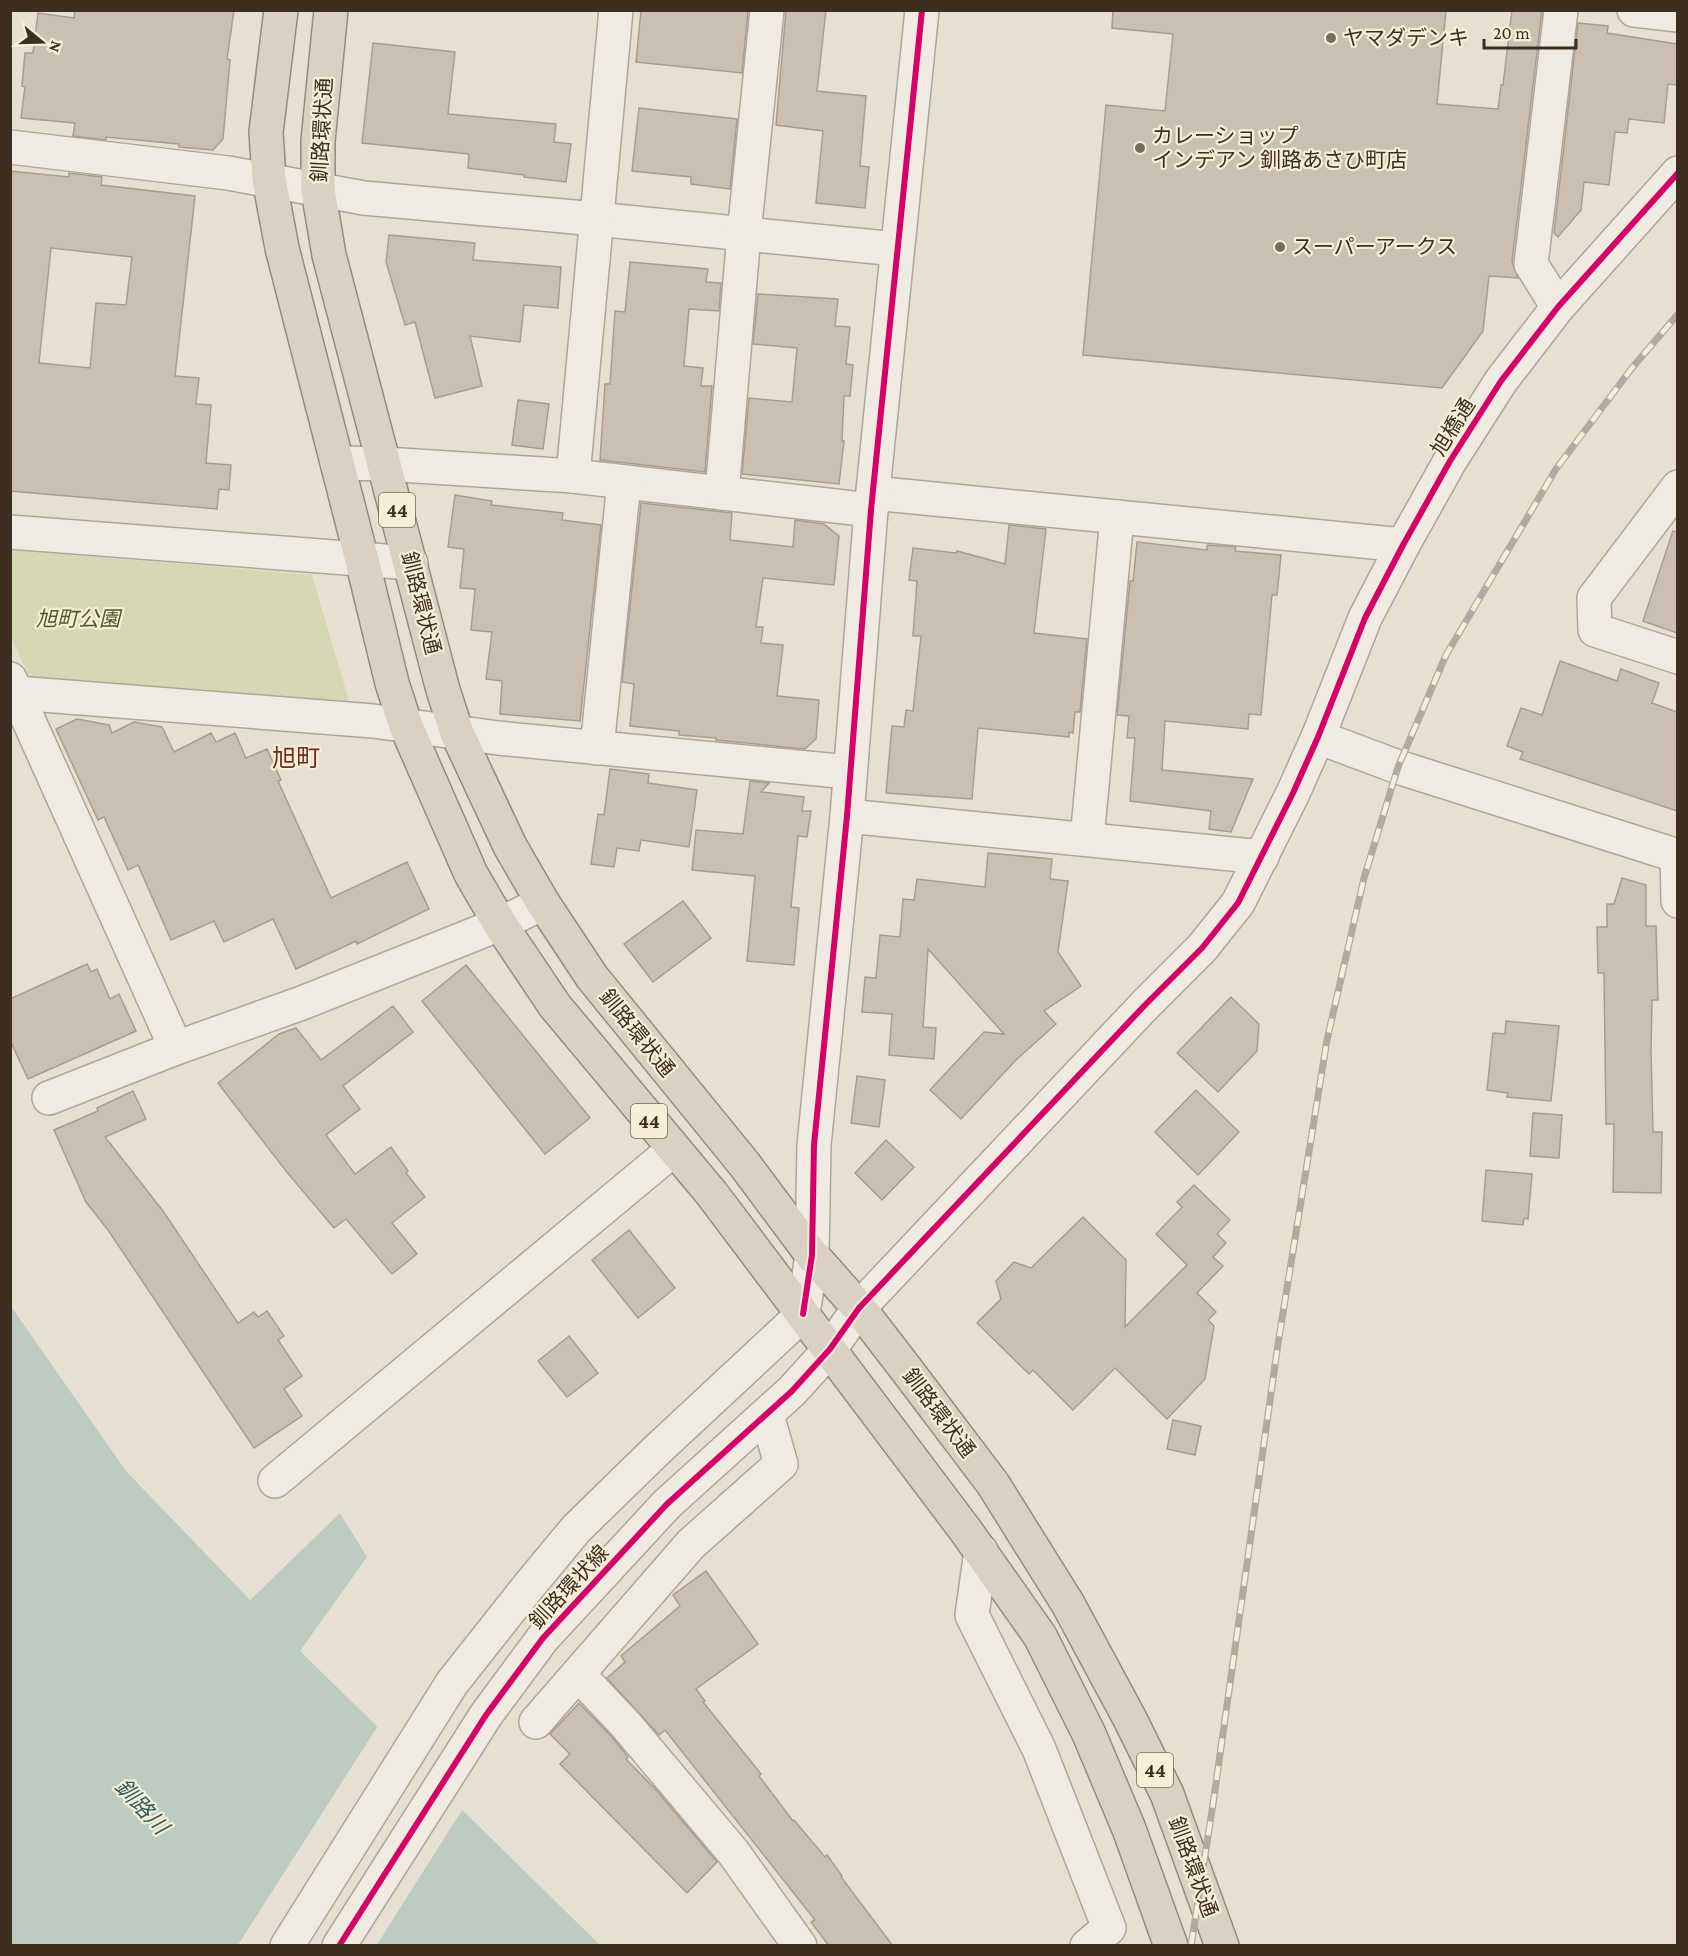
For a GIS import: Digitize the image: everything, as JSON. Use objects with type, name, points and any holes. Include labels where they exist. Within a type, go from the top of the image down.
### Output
[{"type":"highway","name":"44","points":[[281,10],[266,132],[269,179],[282,248],[392,683],[406,726],[471,874],[500,924],[555,1006],[712,1194],[981,1551],[1040,1636],[1089,1734],[1129,1829],[1171,1946]]},
{"type":"highway","name":"釧路環状通","points":[[331,10],[318,141],[318,190],[329,255],[443,690],[457,733],[510,846],[543,903],[592,977],[745,1166],[812,1255],[858,1308],[993,1484],[1068,1604],[1130,1719],[1167,1794],[1222,1946]]},
{"type":"street","points":[[573,476],[616,10]]},
{"type":"street","points":[[722,494],[744,234],[768,10]]},
{"type":"street","points":[[858,1308],[803,1314],[812,1255],[814,1145],[847,816],[872,502],[922,10]]},
{"type":"street","points":[[1558,307],[1531,264],[1561,10]]},
{"type":"street","points":[[1634,10],[1677,15]]},
{"type":"street","points":[[10,147],[269,179],[364,198],[896,249]]},
{"type":"street","name":"旭橋通","points":[[1262,857],[1318,737],[1365,618],[1450,461],[1501,381],[1558,307],[1677,173]]},
{"type":"street","points":[[337,463],[573,476],[722,494],[1117,517],[1403,545]]},
{"type":"street","points":[[597,748],[624,482]]},
{"type":"street","points":[[1677,487],[1594,598],[1595,630],[1677,657]]},
{"type":"street","points":[[1087,839],[1117,517]]},
{"type":"street","points":[[10,532],[411,563]]},
{"type":"street","points":[[176,1048],[14,686],[373,721],[457,733],[597,748],[849,772]]},
{"type":"street","points":[[1318,737],[1398,767],[1677,856],[1677,901]]},
{"type":"street","points":[[847,816],[1262,857]]},
{"type":"street","name":"釧路環状線","points":[[339,1946],[486,1715],[543,1638],[667,1504],[792,1391],[830,1349],[858,1308],[1145,1005],[1202,948],[1238,903],[1262,857]]},
{"type":"street","points":[[49,1098],[176,1048],[302,1003],[500,924],[543,903]]},
{"type":"street","points":[[275,1480],[673,1150]]},
{"type":"street","name":"釧路環状線","points":[[286,1946],[452,1683],[576,1529],[803,1314]]},
{"type":"street","points":[[536,1722],[692,1544],[781,1464],[766,1415]]},
{"type":"street","points":[[981,1551],[972,1615],[1039,1749],[1109,1928],[1087,1946]]},
{"type":"street","points":[[578,1674],[626,1725],[733,1852],[800,1946]]},
{"type":"green space","name":"旭町公園","points":[[10,550],[312,575],[349,701],[30,678],[11,637]]},
{"type":"water","name":"釧路川","points":[[10,1305],[126,1471],[250,1600],[340,1513],[367,1557],[300,1651],[600,1945],[11,1945]]},
{"type":"pier","points":[[379,1724],[464,1807],[376,1946],[238,1945]]},
{"type":"building","points":[[75,10],[234,10],[227,59],[230,60],[223,139],[213,150],[179,147],[179,144],[73,136],[75,123],[21,118],[25,87],[22,86],[25,53],[33,53],[38,13],[74,18]]},
{"type":"building","points":[[641,10],[748,10],[742,73],[636,62]]},
{"type":"building","points":[[786,10],[826,10],[817,91],[866,96],[860,166],[869,167],[865,208],[816,203],[823,131],[776,125]]},
{"type":"building","name":"スーパーアークス","points":[[1113,10],[1446,10],[1437,104],[1498,109],[1512,10],[1542,10],[1512,262],[1518,278],[1489,276],[1483,331],[1442,388],[1083,355],[1106,105],[1165,111],[1173,34],[1112,28]]},
{"type":"building","points":[[1578,23],[1608,26],[1607,33],[1677,44],[1677,85],[1668,84],[1664,123],[1629,119],[1627,133],[1615,132],[1609,185],[1584,182],[1581,210],[1558,237],[1554,233]]},
{"type":"building","points":[[373,43],[455,52],[448,114],[556,124],[554,142],[571,144],[566,182],[468,168],[469,154],[362,143]]},
{"type":"building","points":[[639,108],[737,119],[730,189],[691,184],[691,177],[632,171]]},
{"type":"building","points":[[10,171],[69,177],[69,173],[102,177],[101,185],[195,196],[175,376],[199,378],[196,404],[211,405],[206,463],[231,465],[229,490],[219,489],[217,509],[10,491]],"holes":[[[51,248],[132,257],[126,305],[96,303],[90,368],[39,363]]]},
{"type":"building","points":[[389,235],[475,243],[473,260],[561,267],[558,308],[524,305],[520,342],[470,336],[482,386],[435,398],[415,322],[405,325],[386,262]]},
{"type":"building","points":[[630,262],[708,269],[706,282],[721,283],[719,311],[689,309],[684,366],[703,368],[701,386],[712,386],[705,472],[600,460],[605,384],[610,384],[615,311],[625,312]]},
{"type":"building","points":[[758,294],[838,299],[835,326],[850,327],[846,364],[853,365],[850,396],[844,396],[842,441],[844,441],[839,484],[742,474],[749,398],[792,402],[797,348],[753,344]]},
{"type":"building","points":[[518,400],[549,404],[543,449],[512,445]]},
{"type":"building","points":[[455,495],[492,501],[491,505],[563,513],[562,520],[601,525],[580,721],[500,714],[502,681],[486,679],[492,632],[471,630],[475,589],[460,588],[464,549],[448,547]]},
{"type":"building","points":[[641,503],[732,513],[730,540],[793,547],[795,520],[824,524],[839,536],[834,585],[763,578],[756,627],[763,627],[761,643],[783,645],[777,696],[819,700],[816,739],[805,749],[716,740],[716,738],[679,735],[679,731],[630,726],[634,684],[622,682]]},
{"type":"building","points":[[1009,525],[1046,529],[1034,633],[1087,639],[1080,712],[1075,712],[1073,733],[1069,732],[1069,737],[978,728],[972,799],[886,793],[892,726],[904,727],[906,710],[913,711],[921,636],[913,636],[917,581],[909,580],[913,548],[956,553],[957,551],[1005,564]]},
{"type":"building","points":[[1673,531],[1677,532],[1677,633],[1643,621]]},
{"type":"building","points":[[1137,542],[1207,550],[1207,545],[1236,547],[1235,551],[1281,555],[1277,595],[1272,595],[1261,715],[1249,714],[1248,729],[1165,721],[1162,770],[1253,779],[1231,832],[1209,829],[1211,811],[1130,801],[1135,738],[1127,738],[1129,716],[1117,715],[1130,581],[1133,581]]},
{"type":"building","points":[[1560,661],[1617,681],[1621,669],[1659,683],[1652,703],[1677,712],[1677,811],[1520,759],[1523,752],[1507,746],[1521,708],[1542,715]]},
{"type":"building","points":[[77,719],[109,725],[112,733],[134,722],[162,727],[174,752],[211,733],[216,742],[235,733],[246,758],[267,749],[281,780],[278,781],[331,898],[407,862],[429,909],[357,944],[356,941],[296,969],[273,919],[224,942],[214,921],[171,940],[138,865],[128,870],[104,817],[98,820],[56,729]]},
{"type":"building","points":[[610,769],[649,774],[648,783],[697,790],[689,847],[641,840],[639,851],[617,848],[614,867],[591,864],[598,814],[604,815]]},
{"type":"building","points":[[750,781],[769,783],[761,792],[804,797],[802,811],[811,811],[807,837],[798,836],[791,907],[799,908],[794,965],[747,961],[755,876],[692,870],[696,830],[743,834]]},
{"type":"building","points":[[988,853],[1052,859],[1050,879],[1068,881],[1058,952],[1081,986],[1044,1011],[1056,1024],[1016,1060],[961,1119],[930,1090],[984,1032],[1004,1034],[928,949],[923,1027],[936,1028],[934,1059],[889,1055],[892,1014],[862,1012],[865,977],[876,978],[880,935],[900,937],[903,899],[914,900],[917,879],[985,887]]},
{"type":"building","points":[[1622,878],[1646,885],[1646,926],[1656,926],[1658,1000],[1652,1000],[1651,1050],[1653,1132],[1662,1132],[1661,1193],[1613,1192],[1614,1124],[1606,1124],[1604,973],[1598,973],[1597,927],[1607,927],[1607,904],[1614,904]]},
{"type":"building","points":[[683,901],[711,938],[653,982],[624,944]]},
{"type":"building","points":[[87,964],[91,972],[97,969],[110,999],[119,994],[136,1031],[28,1079],[10,1040],[10,999]]},
{"type":"building","points":[[466,965],[590,1118],[545,1154],[422,1001]]},
{"type":"building","points":[[1231,997],[1259,1024],[1257,1051],[1218,1092],[1177,1053]]},
{"type":"building","points":[[393,1006],[413,1032],[343,1086],[360,1109],[326,1135],[355,1174],[391,1147],[408,1171],[406,1173],[425,1197],[392,1223],[417,1254],[392,1274],[346,1219],[334,1228],[286,1171],[218,1083],[279,1034],[296,1028],[321,1060]]},
{"type":"building","points":[[1506,1021],[1559,1026],[1551,1101],[1507,1097],[1508,1093],[1487,1090],[1493,1033],[1505,1034]]},
{"type":"building","points":[[857,1076],[885,1080],[879,1127],[851,1123]]},
{"type":"building","points":[[1196,1090],[1239,1132],[1198,1175],[1155,1132]]},
{"type":"building","points":[[133,1091],[146,1119],[105,1137],[163,1211],[238,1323],[254,1312],[258,1317],[267,1311],[284,1336],[278,1340],[302,1376],[284,1389],[302,1416],[254,1448],[108,1230],[86,1202],[54,1130],[98,1111],[97,1108]]},
{"type":"building","points":[[1533,1113],[1562,1115],[1559,1158],[1530,1156]]},
{"type":"building","points":[[886,1140],[914,1167],[882,1200],[855,1173]]},
{"type":"building","points":[[1486,1170],[1532,1174],[1528,1219],[1524,1218],[1523,1225],[1482,1221]]},
{"type":"building","points":[[1194,1185],[1230,1220],[1217,1234],[1226,1243],[1213,1257],[1223,1266],[1197,1293],[1216,1312],[1208,1320],[1214,1326],[1205,1379],[1167,1419],[1115,1368],[1073,1410],[1033,1370],[1029,1374],[977,1323],[1001,1299],[996,1281],[1014,1262],[1031,1268],[1083,1217],[1126,1260],[1125,1327],[1187,1265],[1156,1234],[1182,1207],[1177,1202]]},
{"type":"building","points":[[629,1230],[675,1288],[638,1318],[592,1260]]},
{"type":"building","points":[[569,1336],[598,1373],[567,1397],[538,1361]]},
{"type":"building","points":[[1173,1420],[1201,1426],[1195,1455],[1167,1449]]},
{"type":"building","points":[[706,1571],[758,1644],[696,1689],[705,1701],[703,1702],[761,1774],[759,1776],[793,1821],[825,1857],[827,1855],[893,1946],[829,1946],[811,1922],[815,1920],[665,1730],[659,1735],[607,1678],[625,1662],[621,1656],[680,1606],[673,1595]]},
{"type":"building","points":[[579,1703],[612,1737],[628,1757],[626,1759],[657,1791],[717,1862],[687,1893],[560,1764],[570,1754],[550,1734]]},
{"type":"railway","points":[[1191,1946],[1278,1344],[1327,1040],[1364,878],[1398,767],[1446,655],[1556,469],[1632,368],[1678,314]]},
{"type":"cycle path","points":[[803,1314],[812,1255],[814,1145],[847,816],[871,510],[922,10]]},
{"type":"cycle path","points":[[339,1946],[486,1715],[543,1638],[667,1504],[792,1391],[830,1349],[859,1308],[1145,1005],[1202,948],[1238,903],[1318,737],[1365,618],[1450,461],[1501,381],[1558,307],[1678,173]]},
{"type":"place","name":"ヤマダデンキ","points":[[1331,38]]},
{"type":"place","name":"カレーショップ インデアン 釧路あさひ町店","points":[[1140,148]]},
{"type":"place","name":"スーパーアークス","points":[[1280,247]]},
{"type":"district","name":"旭町","points":[[296,758]]}]
